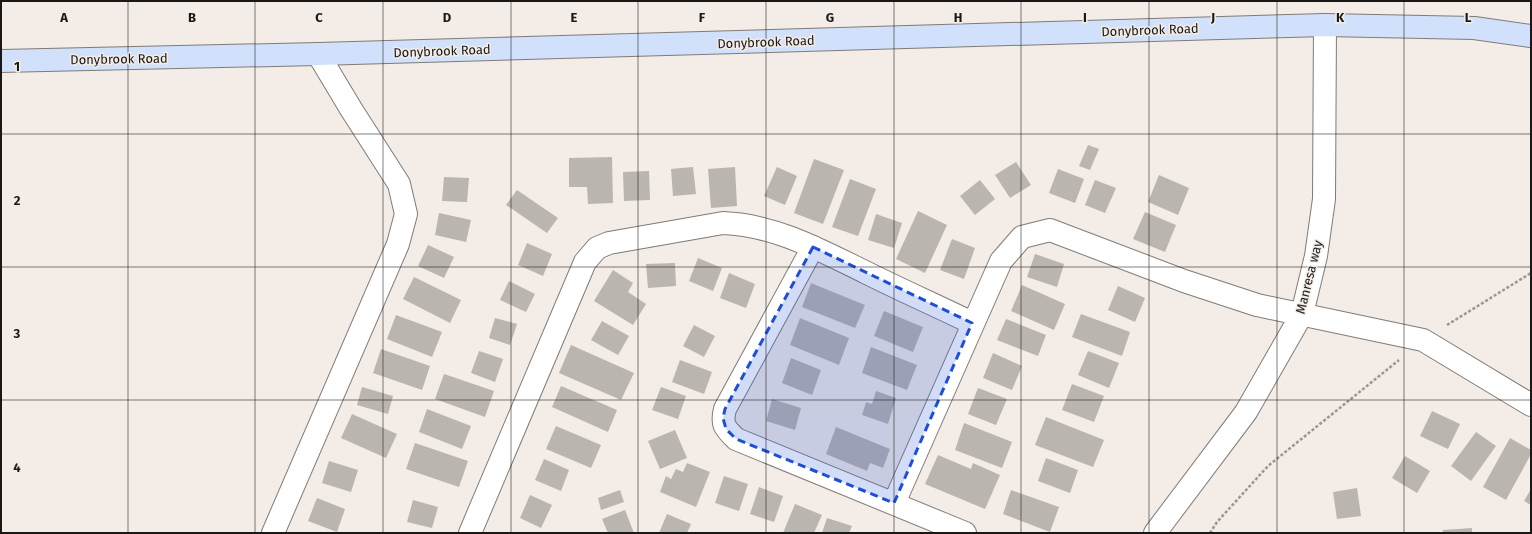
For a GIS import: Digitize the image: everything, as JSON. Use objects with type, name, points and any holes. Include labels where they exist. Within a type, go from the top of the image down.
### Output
[{"type":"street","name":"Donybrook Road","points":[[1,61],[318,54],[1325,25],[1474,28],[1531,36]]},
{"type":"street","name":"Manresa way","points":[[1155,533],[1246,412],[1302,314],[1316,256],[1324,199],[1325,25]]},
{"type":"street","points":[[273,533],[398,244],[406,214],[399,184],[318,54]]},
{"type":"street","points":[[470,533],[585,262],[597,248],[609,242],[723,223],[741,224],[767,229],[813,247],[972,323]]},
{"type":"street","points":[[894,503],[1001,260],[1022,237],[1050,230],[1184,281],[1257,305],[1423,340],[1531,405]]},
{"type":"street","points":[[813,247],[725,409],[723,418],[726,429],[736,439],[965,533]]},
{"type":"path","points":[[1210,533],[1217,522],[1268,466],[1423,340],[1531,273]]},
{"type":"highlighted area","points":[[813,247],[972,323],[894,503],[736,439],[726,429],[723,418],[725,409]]},
{"type":"building","points":[[1088,145],[1099,149],[1090,170],[1079,166]]},
{"type":"building","points":[[612,157],[613,203],[588,204],[587,187],[569,187],[569,158]]},
{"type":"building","points":[[814,159],[844,170],[823,224],[794,213]]},
{"type":"building","points":[[1016,162],[1031,185],[1010,198],[995,175]]},
{"type":"building","points":[[693,167],[696,194],[673,196],[671,169]]},
{"type":"building","points":[[735,167],[737,206],[711,208],[708,169]]},
{"type":"building","points":[[777,167],[797,176],[785,205],[764,196]]},
{"type":"building","points":[[1058,169],[1084,179],[1075,203],[1049,193]]},
{"type":"building","points":[[649,171],[650,200],[624,201],[623,172]]},
{"type":"building","points":[[1159,175],[1189,188],[1178,215],[1148,202]]},
{"type":"building","points":[[444,177],[469,178],[467,202],[442,201]]},
{"type":"building","points":[[850,179],[876,189],[858,236],[832,227]]},
{"type":"building","points":[[980,180],[995,199],[975,215],[960,196]]},
{"type":"building","points":[[1095,180],[1116,188],[1105,213],[1085,205]]},
{"type":"building","points":[[517,190],[558,218],[547,233],[506,205]]},
{"type":"building","points":[[918,211],[947,225],[925,273],[896,259]]},
{"type":"building","points":[[1145,212],[1176,225],[1165,252],[1133,239]]},
{"type":"building","points":[[439,213],[471,220],[466,242],[435,235]]},
{"type":"building","points":[[876,214],[902,223],[894,248],[868,240]]},
{"type":"building","points":[[952,239],[975,248],[964,279],[940,270]]},
{"type":"building","points":[[527,243],[552,254],[543,276],[518,265]]},
{"type":"building","points":[[428,245],[454,257],[444,278],[418,266]]},
{"type":"building","points":[[1035,254],[1064,264],[1057,287],[1027,277]]},
{"type":"building","points":[[698,258],[722,268],[713,291],[689,281]]},
{"type":"building","points":[[675,263],[676,286],[648,288],[646,264]]},
{"type":"building","points":[[613,270],[633,283],[628,292],[646,304],[633,325],[594,301]]},
{"type":"building","points":[[729,273],[755,284],[746,308],[720,298]]},
{"type":"building","points":[[414,277],[461,300],[450,323],[403,299]]},
{"type":"building","points":[[509,281],[535,294],[526,312],[500,300]]},
{"type":"building","points":[[811,283],[865,305],[855,328],[802,307]]},
{"type":"building","points":[[1022,285],[1065,304],[1054,330],[1011,311]]},
{"type":"building","points":[[1118,286],[1145,298],[1135,322],[1108,310]]},
{"type":"building","points":[[884,311],[923,327],[913,352],[874,336]]},
{"type":"building","points":[[1081,314],[1130,332],[1122,356],[1072,337]]},
{"type":"building","points":[[396,315],[442,332],[432,357],[387,339]]},
{"type":"building","points":[[495,318],[517,324],[510,345],[489,338]]},
{"type":"building","points":[[800,318],[849,338],[839,365],[790,345]]},
{"type":"building","points":[[1006,319],[1046,335],[1038,356],[997,340]]},
{"type":"building","points":[[602,321],[629,336],[618,355],[591,340]]},
{"type":"building","points":[[694,325],[715,336],[704,357],[683,346]]},
{"type":"building","points":[[571,345],[634,373],[621,400],[559,373]]},
{"type":"building","points":[[871,347],[917,365],[907,390],[862,373]]},
{"type":"building","points":[[381,349],[430,366],[422,390],[373,373]]},
{"type":"building","points":[[479,351],[503,359],[495,382],[471,373]]},
{"type":"building","points":[[1088,351],[1119,363],[1109,388],[1078,375]]},
{"type":"building","points":[[993,353],[1022,366],[1012,390],[983,378]]},
{"type":"building","points":[[791,358],[821,370],[812,395],[782,383]]},
{"type":"building","points":[[680,360],[712,372],[704,394],[672,382]]},
{"type":"building","points":[[444,374],[494,391],[485,417],[435,399]]},
{"type":"building","points":[[1072,384],[1104,396],[1094,422],[1062,410]]},
{"type":"building","points":[[561,386],[617,410],[608,432],[552,407]]},
{"type":"building","points":[[362,387],[393,396],[388,414],[357,405]]},
{"type":"building","points":[[661,387],[686,396],[678,419],[652,410]]},
{"type":"building","points":[[978,388],[1007,399],[996,425],[968,414]]},
{"type":"building","points":[[876,391],[896,398],[888,424],[862,415],[866,402],[872,404]]},
{"type":"building","points":[[772,399],[801,408],[795,430],[766,421]]},
{"type":"building","points":[[427,409],[471,426],[462,449],[419,432]]},
{"type":"building","points":[[1432,411],[1460,424],[1448,449],[1420,436]]},
{"type":"building","points":[[352,414],[397,434],[386,458],[341,438]]},
{"type":"building","points":[[1046,417],[1104,440],[1093,467],[1035,445]]},
{"type":"building","points":[[964,423],[1012,442],[1002,468],[955,450]]},
{"type":"building","points":[[556,426],[601,445],[591,468],[546,449]]},
{"type":"building","points":[[836,427],[890,449],[883,468],[870,463],[867,471],[826,454]]},
{"type":"building","points":[[675,430],[687,458],[660,469],[648,441]]},
{"type":"building","points":[[1476,432],[1496,446],[1471,481],[1451,466]]},
{"type":"building","points":[[1510,438],[1531,450],[1531,454],[1506,500],[1483,487]]},
{"type":"building","points":[[415,443],[468,461],[459,487],[406,469]]},
{"type":"building","points":[[938,455],[971,469],[973,463],[1000,475],[985,509],[925,484]]},
{"type":"building","points":[[1405,456],[1430,471],[1417,493],[1392,478]]},
{"type":"building","points":[[1046,458],[1078,470],[1070,493],[1038,481]]},
{"type":"building","points":[[544,459],[569,470],[561,491],[535,480]]},
{"type":"building","points":[[329,461],[358,470],[351,492],[322,483]]},
{"type":"building","points":[[687,463],[710,472],[696,507],[660,492],[666,476],[671,479],[676,469],[683,472]]},
{"type":"building","points":[[724,476],[748,484],[739,511],[715,503]]},
{"type":"building","points":[[759,487],[783,496],[774,522],[750,514]]},
{"type":"building","points":[[1357,488],[1361,516],[1337,519],[1333,492]]},
{"type":"building","points":[[1531,489],[1531,505],[1524,501]]},
{"type":"building","points":[[620,490],[624,502],[601,510],[598,498]]},
{"type":"building","points":[[1011,490],[1059,507],[1050,532],[1003,514]]},
{"type":"building","points":[[530,495],[552,505],[541,528],[520,518]]},
{"type":"building","points":[[317,498],[345,509],[337,532],[308,521]]},
{"type":"building","points":[[413,500],[438,507],[432,528],[407,522]]},
{"type":"building","points":[[795,504],[822,515],[814,533],[783,533]]},
{"type":"building","points":[[625,510],[634,533],[608,533],[602,519]]},
{"type":"building","points":[[667,514],[691,524],[687,533],[659,533]]},
{"type":"building","points":[[827,518],[852,526],[849,533],[822,533]]},
{"type":"building","points":[[1472,528],[1472,533],[1443,533],[1443,530]]}]
